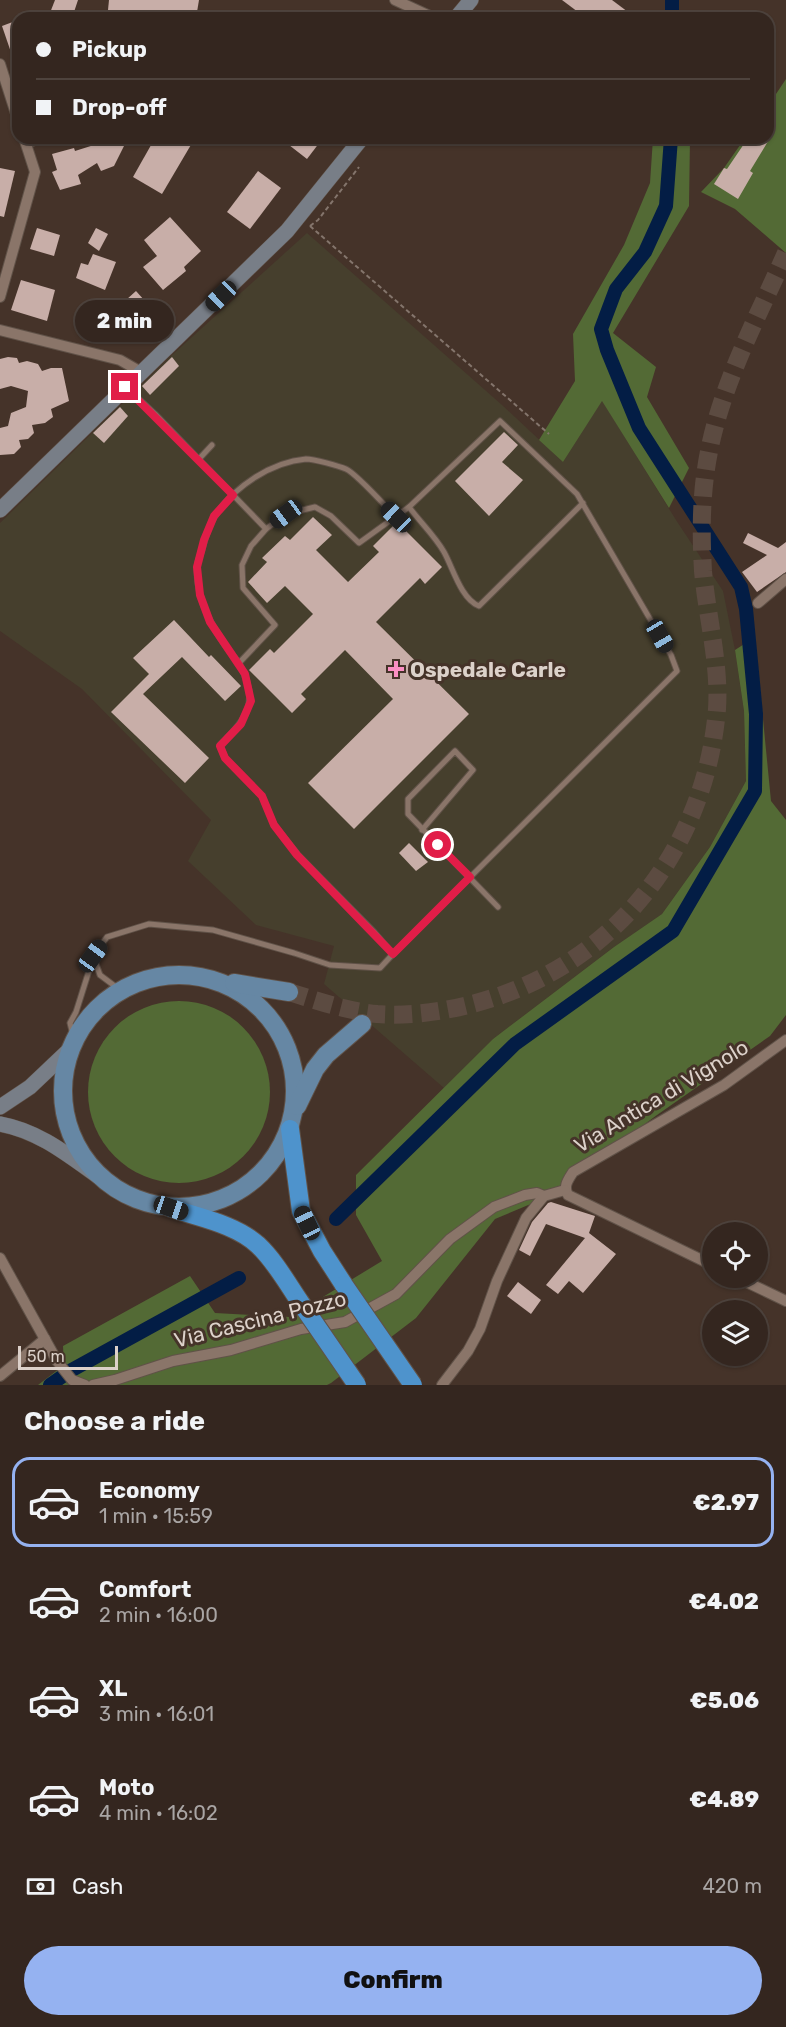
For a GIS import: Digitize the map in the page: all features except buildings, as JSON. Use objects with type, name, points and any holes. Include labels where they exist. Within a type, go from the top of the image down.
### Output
[{"type":"highway","points":[[290,1129],[301,1211],[322,1251],[413,1385]]},
{"type":"highway","points":[[171,1208],[229,1227],[245,1235],[258,1246],[357,1385]]},
{"type":"main road","points":[[289,992],[185,974],[151,977],[120,990],[102,1003],[71,1044],[62,1084],[64,1118],[77,1150],[99,1177],[132,1198],[171,1208],[209,1204],[244,1188],[272,1162],[290,1129],[295,1111],[315,1070],[326,1055],[362,1024]]},
{"type":"main road","points":[[218,981],[247,996],[271,1018],[288,1047],[296,1078],[295,1111]]},
{"type":"street","points":[[395,0],[421,12]]},
{"type":"street","points":[[461,12],[471,0]]},
{"type":"street","points":[[0,64],[12,101]]},
{"type":"street","points":[[0,297],[35,172],[26,144]]},
{"type":"street","points":[[0,510],[287,231],[305,221],[367,144]]},
{"type":"street","points":[[0,330],[120,360],[141,372]]},
{"type":"street","points":[[758,603],[786,579]]},
{"type":"street","name":"Via Antica di Vignolo","points":[[565,1190],[566,1182],[573,1173],[724,1085],[786,1040]]},
{"type":"street","points":[[0,1107],[30,1087],[71,1044]]},
{"type":"street","points":[[0,1125],[25,1131],[48,1142],[99,1177]]},
{"type":"street","points":[[442,1385],[468,1351],[480,1329],[497,1281],[526,1218],[544,1196],[565,1190],[568,1195],[702,1261]]},
{"type":"street","name":"Via Cascina Pozzo","points":[[93,1385],[173,1361],[231,1350],[301,1329],[345,1322],[396,1294],[450,1239],[494,1207],[525,1195],[537,1193],[544,1196]]},
{"type":"street","points":[[0,1258],[57,1361],[81,1384]]},
{"type":"street","points":[[759,1288],[786,1301]]},
{"type":"street","points":[[0,1376],[45,1339]]},
{"type":"lane","points":[[125,387],[266,529]]},
{"type":"lane","points":[[71,1044],[70,1023],[93,956],[107,938],[149,924],[213,930],[330,965],[380,968],[677,671],[671,655],[577,494],[500,421],[409,507],[359,543],[331,516],[315,507],[286,514],[266,529],[251,546],[242,565],[243,588],[275,625],[239,663]]},
{"type":"lane","points":[[199,459],[212,445]]},
{"type":"lane","points":[[393,954],[297,855],[274,825],[262,796],[225,758],[220,746],[241,724],[251,701],[245,674],[210,622],[200,595],[197,567],[204,540],[214,516],[233,495],[274,466],[308,459],[347,470],[396,517]]},
{"type":"lane","points":[[409,507],[444,552],[458,583],[474,604],[479,606],[583,503]]},
{"type":"lane","points":[[422,830],[473,770],[455,751],[408,799],[408,813],[422,830],[498,907]]},
{"type":"lane","points":[[93,956],[100,975],[120,990]]},
{"type":"path","points":[[305,221],[318,220],[360,165]]},
{"type":"path","points":[[305,221],[549,434]]},
{"type":"shaded area","name":"Ospedale Carle","points":[[307,233],[502,405],[563,462],[602,400],[723,591],[735,650],[744,711],[746,781],[710,847],[662,914],[614,947],[493,1039],[444,1088],[324,984],[334,946],[256,925],[188,861],[211,820],[82,689],[0,631],[0,523],[171,356]]},
{"type":"green space","points":[[786,79],[786,253],[735,209],[701,192],[724,168],[741,144],[774,144],[774,97]]},
{"type":"green space","points":[[653,144],[690,144],[689,206],[613,333],[656,367],[647,397],[689,468],[669,508],[602,401],[563,462],[539,440],[575,381],[573,334],[624,245],[650,183]]},
{"type":"green space","points":[[755,637],[771,801],[786,820],[786,1015],[770,1036],[657,1115],[545,1198],[495,1219],[416,1318],[327,1385],[38,1385],[64,1365],[63,1346],[190,1276],[215,1313],[290,1317],[382,1261],[356,1215],[356,1175],[493,1039],[614,947],[662,914],[710,847],[746,781],[744,711],[735,650]]},
{"type":"green space","points":[[179,1001],[214,1008],[243,1028],[263,1057],[270,1092],[263,1127],[243,1156],[214,1176],[179,1183],[144,1176],[115,1156],[95,1127],[88,1092],[95,1057],[115,1028],[144,1008]]},
{"type":"waterway","points":[[672,0],[672,12]]},
{"type":"waterway","points":[[336,1219],[515,1044],[673,931],[755,791],[756,714],[746,609],[741,587],[639,428],[607,350],[601,329],[616,289],[645,252],[666,206],[671,144]]},
{"type":"waterway","points":[[50,1385],[70,1371],[239,1278]]},
{"type":"tunnel","points":[[289,992],[366,1013],[392,1015],[423,1013],[484,1001],[544,976],[585,951],[620,921],[651,886],[676,846],[696,803],[710,757],[717,709],[717,674],[703,571],[702,545],[703,494],[711,440],[738,358],[786,253]]},
{"type":"place","name":"Ospedale Carle","points":[[396,669]]},
{"type":"route","points":[[125,387],[149,408],[233,495],[214,516],[204,540],[197,567],[200,595],[210,622],[245,674],[251,701],[241,724],[220,746],[225,758],[262,796],[274,825],[297,855],[393,954],[470,877],[438,845]]}]
